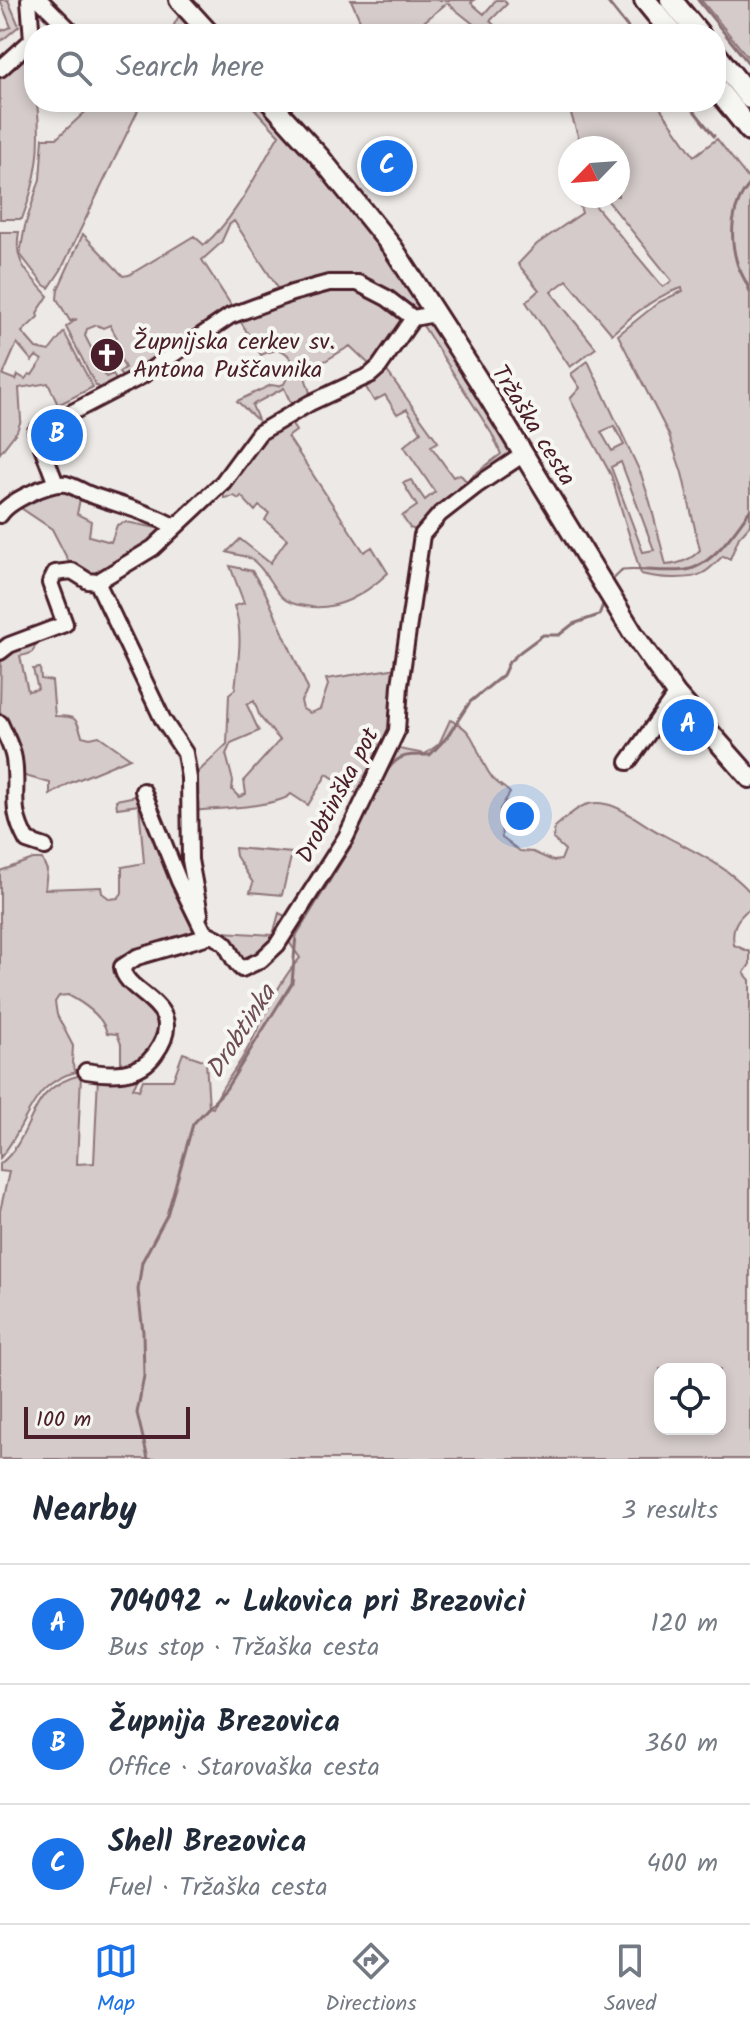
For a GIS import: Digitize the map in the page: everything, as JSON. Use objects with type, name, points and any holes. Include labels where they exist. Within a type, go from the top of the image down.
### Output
[{"type":"highway","points":[[645,0],[665,24]]},
{"type":"highway","points":[[671,0],[691,24]]},
{"type":"highway","points":[[726,68],[750,98]]},
{"type":"highway","points":[[726,100],[750,130]]},
{"type":"main road","points":[[179,0],[201,24]]},
{"type":"main road","name":"Tržaška cesta","points":[[279,112],[393,248],[633,633],[676,694],[750,778]]},
{"type":"street","points":[[29,0],[31,24]]},
{"type":"street","points":[[40,0],[64,24]]},
{"type":"street","points":[[0,69],[24,47]]},
{"type":"street","points":[[56,484],[36,431],[140,377],[230,316],[329,283],[358,283],[387,298],[413,318]]},
{"type":"street","points":[[0,652],[9,645],[65,624],[50,583],[55,573],[72,571],[88,581],[97,582],[153,548],[223,482],[259,433],[310,403],[370,375],[413,318],[435,314]]},
{"type":"street","name":"Drobtinška pot","points":[[143,791],[174,871],[206,933],[226,944],[237,966],[242,969],[261,960],[277,945],[346,837],[397,731],[400,685],[422,535],[440,514],[524,454]]},
{"type":"street","points":[[0,515],[14,501],[56,484],[69,484],[90,495],[141,510],[175,527]]},
{"type":"street","points":[[86,1071],[109,1074],[136,1070],[152,1059],[167,1029],[162,1013],[145,992],[126,979],[122,967],[137,957],[206,933],[190,860],[189,778],[185,753],[163,720],[97,582]]},
{"type":"street","points":[[628,762],[676,694]]},
{"type":"street","points":[[0,723],[15,762],[14,805],[17,822],[27,841],[45,847]]},
{"type":"shaded area","points":[[0,0],[8,0],[19,26],[0,42],[0,27],[2,31],[11,27]]},
{"type":"shaded area","points":[[351,0],[474,0],[471,3],[484,14],[496,0],[504,0],[507,4],[490,21],[493,24],[473,24],[447,3],[421,24],[362,24]]},
{"type":"shaded area","points":[[701,0],[750,0],[750,60],[726,31],[726,24],[721,24]]},
{"type":"shaded area","points":[[180,14],[190,24],[174,24]]},
{"type":"shaded area","points":[[24,52],[24,112],[38,112],[39,148],[32,189],[22,219],[0,219],[0,73]]},
{"type":"shaded area","points":[[85,112],[137,112],[61,270],[49,288],[20,254],[40,179],[43,138],[57,138]]},
{"type":"shaded area","points":[[257,112],[270,112],[283,127],[365,228],[423,308],[420,311],[406,306],[376,286],[280,291],[234,221],[221,243],[202,260],[233,308],[123,379],[119,372],[125,368],[112,341],[117,338],[110,325],[87,329],[85,336],[106,377],[113,374],[117,382],[104,389],[96,386],[66,327],[77,319],[70,321],[57,299],[58,289],[83,234],[123,276],[194,236],[204,245],[236,208],[279,135]]},
{"type":"shaded area","points":[[570,112],[663,112],[694,156],[717,139],[750,181],[750,525],[739,537],[730,559],[723,556],[697,576],[673,578],[641,574],[611,475],[570,399],[580,388],[571,374],[588,361],[641,474],[666,565],[684,561],[700,550],[682,473],[669,435],[618,335],[659,302],[683,291],[682,288],[645,306],[612,334],[567,280],[551,292],[596,348],[570,367],[526,302],[539,290],[518,264],[537,244],[582,213],[580,208],[597,208],[663,287],[672,281],[614,208],[630,208],[630,136],[578,136]],"holes":[[[614,426],[624,445],[612,451],[601,432]],[[621,462],[654,550],[643,552],[611,467]]]},
{"type":"shaded area","points":[[0,232],[19,232],[18,252],[24,267],[48,296],[37,313],[38,317],[22,332],[36,348],[49,351],[64,332],[93,387],[58,405],[48,383],[19,388],[21,420],[17,431],[0,453]],"holes":[[[17,343],[32,361],[36,356],[42,360],[32,375],[25,379],[18,375],[16,380],[3,375]]]},
{"type":"shaded area","points":[[337,289],[372,296],[402,317],[403,322],[371,366],[350,346],[310,370],[305,377],[312,399],[293,408],[284,388],[252,405],[258,420],[237,401],[271,385],[284,384],[294,364],[280,350],[261,355],[239,319],[262,307]]},
{"type":"shaded area","points":[[422,324],[433,324],[511,449],[510,455],[418,531],[410,528],[402,516],[417,506],[403,483],[411,480],[425,500],[435,492],[404,446],[421,432],[407,409],[397,414],[385,395],[374,401],[364,384],[384,367],[438,442],[431,446],[453,477],[460,474],[466,481],[501,454],[492,434]]},
{"type":"shaded area","points":[[289,420],[296,431],[288,437],[364,552],[372,547],[388,573],[360,595],[339,604],[317,607],[290,602],[284,599],[256,563],[227,552],[240,539],[270,563],[287,539],[265,520],[269,513],[259,506],[255,511],[241,496],[239,499],[234,496],[224,498],[223,490],[258,443]]},
{"type":"shaded area","points":[[59,489],[81,494],[77,514],[91,521],[89,536],[111,542],[117,525],[126,522],[163,531],[153,542],[93,577],[71,566],[52,529],[15,504]]},
{"type":"shaded area","points":[[230,566],[252,571],[266,594],[308,689],[301,701],[303,709],[310,713],[320,709],[328,685],[326,679],[398,668],[393,732],[359,795],[327,774],[308,805],[291,794],[259,805],[190,811],[191,779],[227,744],[229,694],[235,689],[239,647],[239,626],[234,606],[244,603]],"holes":[[[254,701],[260,717],[280,740],[244,780],[246,794],[239,797],[232,790],[233,781],[226,754],[231,743],[259,731],[247,705]]]},
{"type":"shaded area","points":[[36,639],[32,652],[20,656],[28,691],[38,689],[33,669],[40,668],[41,679],[52,681],[55,716],[74,719],[82,736],[99,736],[130,758],[70,783],[50,795],[50,783],[18,774],[0,710],[1,657]]},
{"type":"shaded area","points":[[450,720],[466,730],[491,776],[510,793],[500,809],[502,838],[520,851],[533,852],[553,861],[561,860],[565,850],[553,839],[555,827],[585,805],[605,804],[624,811],[707,858],[730,873],[750,892],[750,908],[736,924],[733,939],[734,945],[750,952],[750,964],[744,973],[750,980],[750,1459],[0,1459],[0,1211],[9,1172],[0,1171],[0,1164],[12,1152],[40,1101],[50,1090],[63,1081],[81,1075],[77,1164],[94,1163],[98,1076],[137,1073],[133,1088],[139,1090],[143,1080],[173,1080],[183,1053],[206,1061],[209,1107],[213,1108],[276,992],[300,958],[287,939],[394,748],[425,754],[439,744]]},
{"type":"shaded area","points":[[141,795],[197,934],[131,952],[116,959],[115,966],[124,983],[145,1000],[163,1022],[144,1063],[121,1068],[121,1044],[117,1034],[107,1033],[97,1016],[80,1002],[68,995],[59,996],[55,1002],[57,1015],[73,1046],[72,1063],[76,1072],[60,1078],[39,1096],[0,1158],[0,871],[33,859],[42,859],[47,870],[45,889],[101,887],[102,893],[110,899],[118,898],[122,893],[122,867],[144,863],[139,805],[117,808],[116,800]]},
{"type":"shaded area","points":[[235,848],[292,853],[282,895],[250,892],[253,883],[236,856]]},
{"type":"shaded area","points":[[279,913],[287,917],[276,939],[242,963],[223,932],[273,935]]},
{"type":"waterway","points":[[606,0],[625,24]]},
{"type":"waterway","points":[[698,0],[717,24]]},
{"type":"waterway","points":[[726,35],[750,65]]},
{"type":"waterway","points":[[695,112],[714,136]]},
{"type":"waterway","name":"Drobtinka","points":[[750,184],[739,201],[733,221],[737,263],[750,292]]},
{"type":"waterway","name":"Drobtinka","points":[[612,580],[622,570],[678,571],[696,567],[714,555],[750,510]]},
{"type":"waterway","name":"Drobtinka","points":[[382,778],[397,760],[413,755],[430,755],[447,737],[470,702],[503,675],[509,662],[520,652],[543,635],[559,635],[573,624],[599,615],[604,602]]},
{"type":"waterway","name":"Drobtinka","points":[[148,1459],[137,1413],[144,1376],[138,1290],[142,1262],[167,1215],[193,1124],[226,1089],[292,983],[296,935],[353,842],[372,800]]},
{"type":"place","name":"Shell Brezovica","points":[[387,166]]},
{"type":"place","name":"Župnijska cerkev sv. Antona Puščavnika","points":[[107,355]]},
{"type":"place","name":"Župnija Brezovica","points":[[57,435]]},
{"type":"place","name":"704092 ~ Lukovica pri Brezovici","points":[[688,725]]}]
